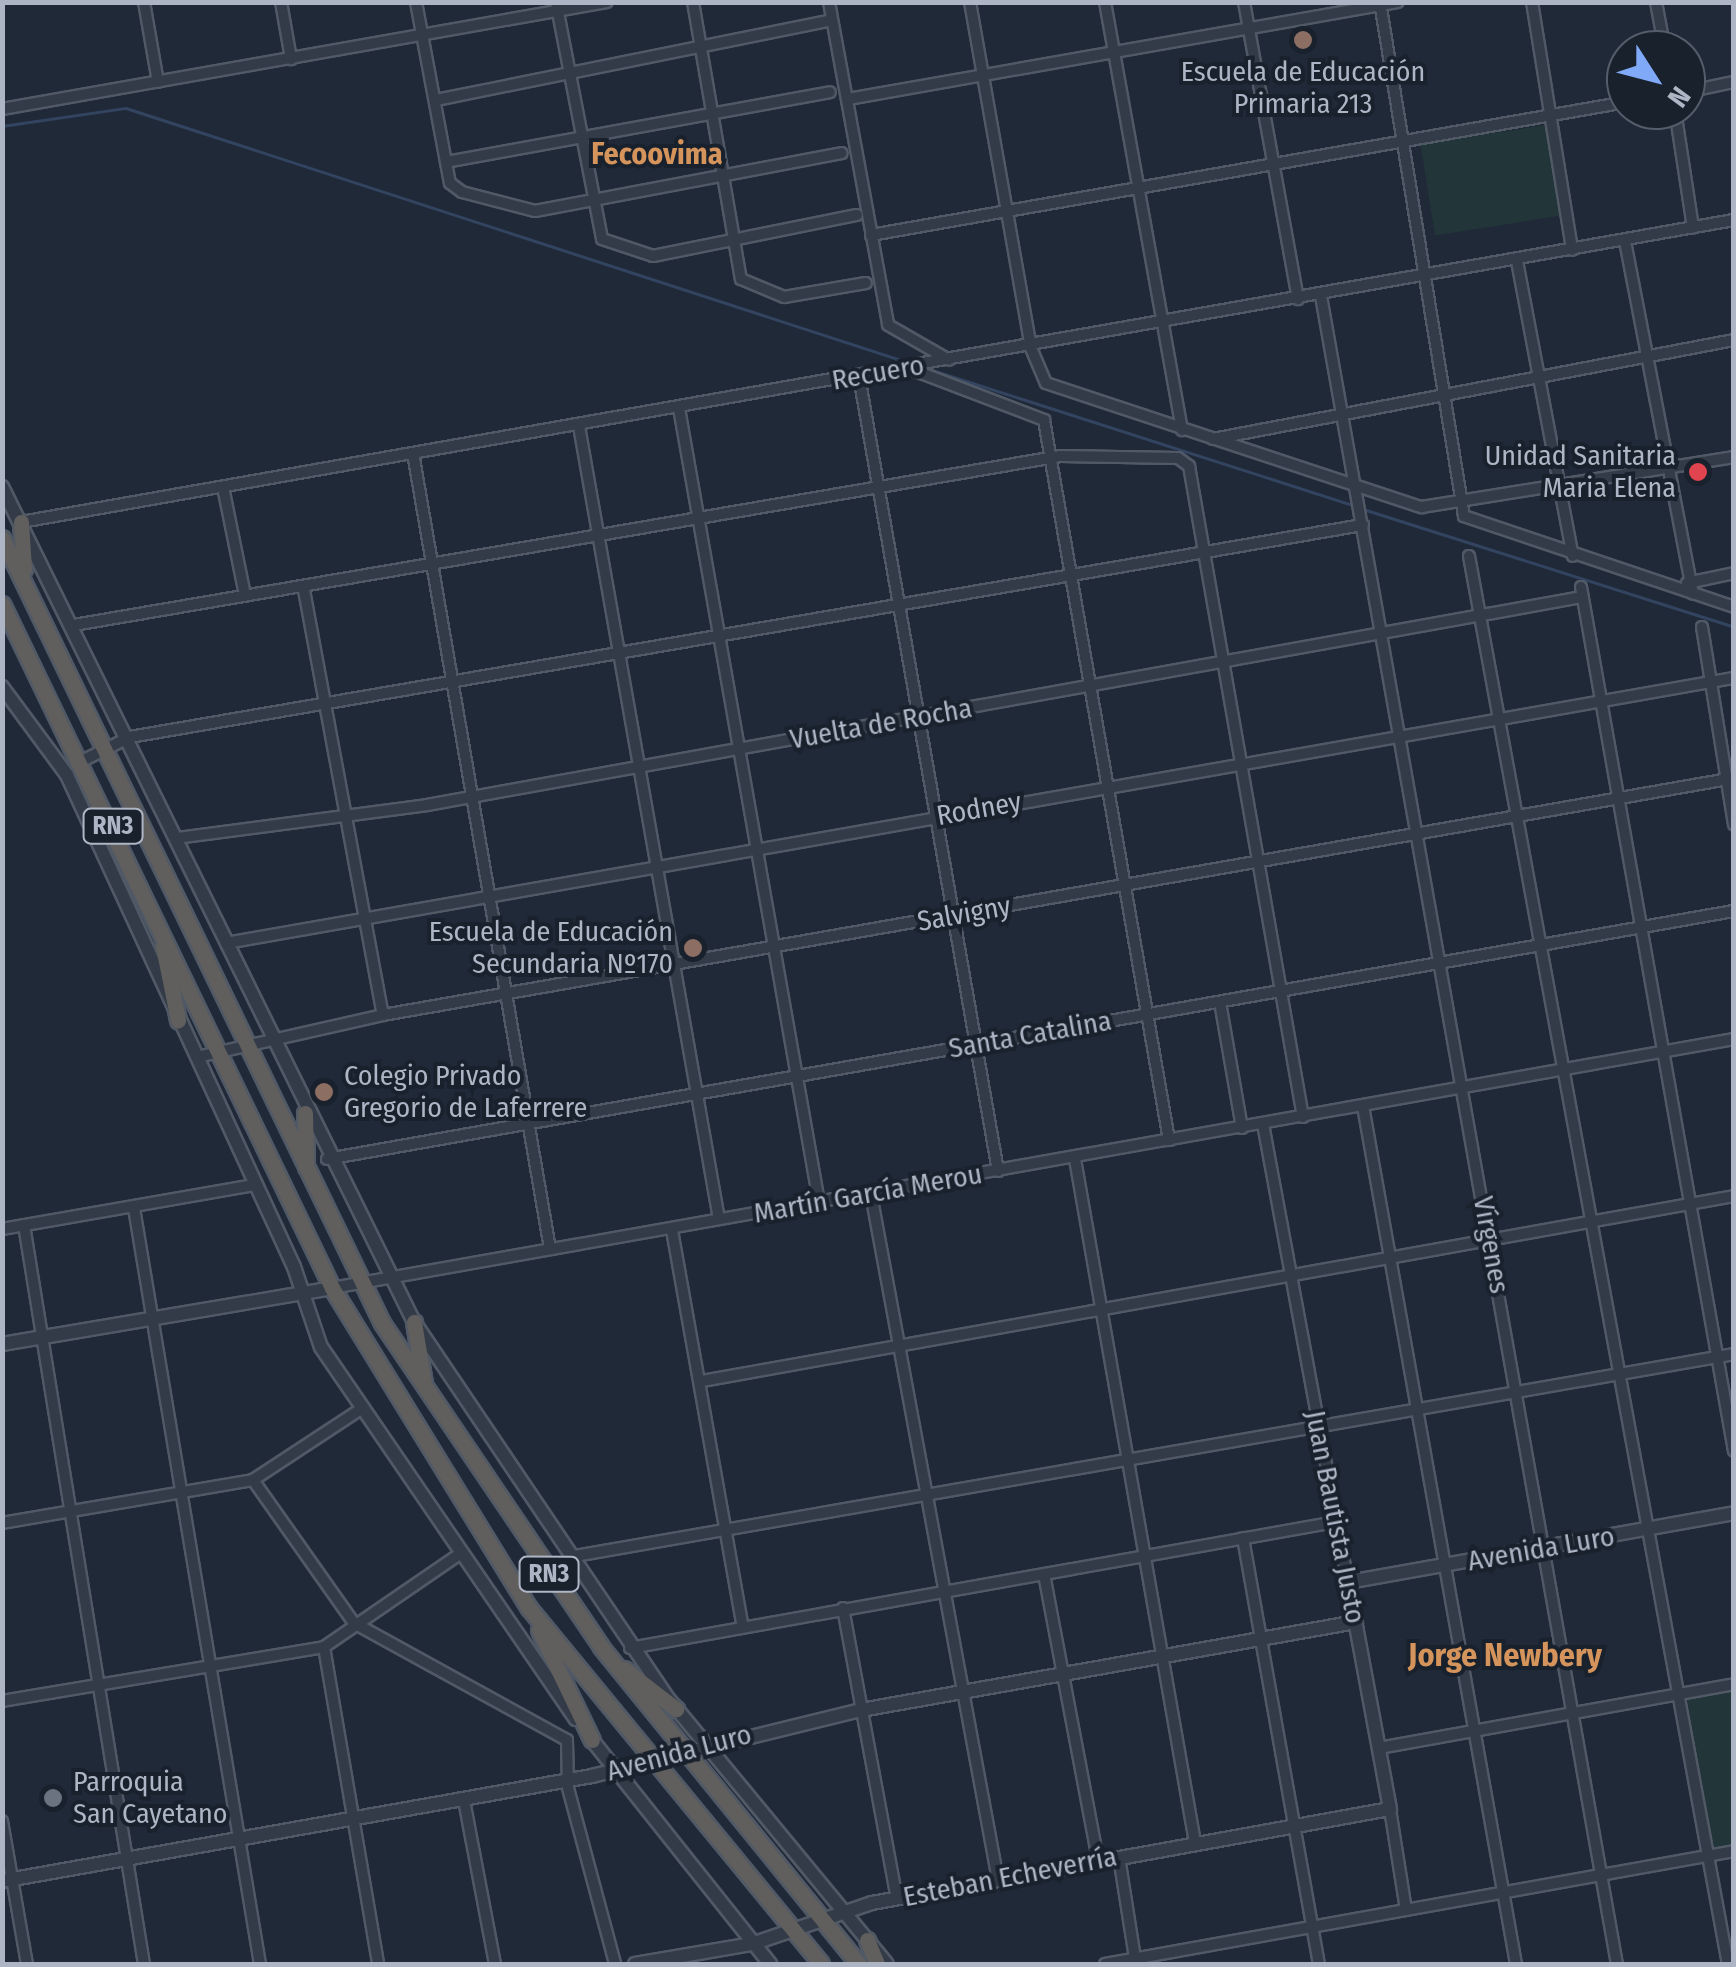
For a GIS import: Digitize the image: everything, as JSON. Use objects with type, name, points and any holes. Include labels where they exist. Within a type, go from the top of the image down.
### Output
[{"type":"highway","points":[[21,522],[28,592]]},
{"type":"highway","name":"RN3","points":[[2,538],[358,1282],[426,1392],[607,1656],[680,1750],[859,1964]]},
{"type":"highway","name":"RN3","points":[[2,604],[82,760],[332,1288],[529,1608],[649,1763],[821,1964]]},
{"type":"highway","points":[[157,919],[178,1020]]},
{"type":"highway","points":[[305,1113],[306,1171]]},
{"type":"highway","points":[[414,1322],[426,1392]]},
{"type":"highway","points":[[529,1608],[592,1740]]},
{"type":"highway","points":[[607,1656],[676,1709]]},
{"type":"highway","points":[[867,1940],[876,1964]]},
{"type":"street","points":[[144,2],[158,82]]},
{"type":"street","points":[[281,2],[291,58]]},
{"type":"street","points":[[416,2],[450,182],[517,210],[591,203],[842,153]]},
{"type":"street","points":[[2,109],[422,35],[557,7],[607,2]]},
{"type":"street","points":[[693,2],[741,279],[784,297],[866,283]]},
{"type":"street","points":[[829,2],[890,332],[949,360]]},
{"type":"street","points":[[970,2],[1031,348],[1046,383],[1422,507],[1461,505],[1734,457]]},
{"type":"street","points":[[1104,2],[1182,430]]},
{"type":"street","points":[[1244,2],[1298,298]]},
{"type":"street","points":[[848,100],[1398,2]]},
{"type":"street","points":[[1532,2],[1572,250]]},
{"type":"street","points":[[1656,2],[1661,30]]},
{"type":"street","points":[[1380,4],[1461,505],[1474,524],[1677,588],[1693,587],[1734,572]]},
{"type":"street","points":[[557,7],[597,235],[653,256],[856,215]]},
{"type":"street","points":[[436,100],[702,51],[832,20]]},
{"type":"street","points":[[1706,88],[1734,82]]},
{"type":"street","points":[[446,162],[830,92]]},
{"type":"street","points":[[871,235],[1606,105]]},
{"type":"street","points":[[1678,130],[1693,228]]},
{"type":"street","name":"Recuero","points":[[21,522],[1031,348],[1734,220]]},
{"type":"street","points":[[1625,241],[1693,587]]},
{"type":"street","points":[[1517,261],[1573,556]]},
{"type":"street","points":[[1321,296],[1356,486]]},
{"type":"street","points":[[1212,439],[1341,410],[1734,340]]},
{"type":"street","points":[[908,368],[1044,420],[1169,1140]]},
{"type":"street","points":[[860,376],[998,1171]]},
{"type":"street","points":[[679,408],[819,1202]]},
{"type":"street","points":[[579,426],[719,1219]]},
{"type":"street","points":[[413,453],[550,1249]]},
{"type":"street","points":[[74,625],[244,595],[304,590],[1050,458],[1187,462],[1303,1117]]},
{"type":"street","name":"Vírgenes","points":[[1356,486],[1617,1964]]},
{"type":"street","points":[[2,487],[130,737],[327,1159],[414,1322],[630,1648],[702,1742],[887,1964]]},
{"type":"street","points":[[223,487],[244,595]]},
{"type":"street","points":[[82,760],[130,737],[1363,525]]},
{"type":"street","points":[[1470,556],[1728,1964]]},
{"type":"street","points":[[1693,587],[1734,607]]},
{"type":"street","points":[[304,590],[383,1015]]},
{"type":"street","name":"Vuelta de Rocha","points":[[177,838],[345,809],[472,796],[638,767],[1480,617],[1582,592],[1600,700]]},
{"type":"street","points":[[1702,627],[1708,682],[1730,779],[1734,824]]},
{"type":"street","name":"Rodney","points":[[226,943],[1734,678]]},
{"type":"street","points":[[2,688],[8,706],[68,775],[197,1056],[300,1295],[361,1410],[592,1740],[770,1964]]},
{"type":"street","points":[[1600,700],[1734,1451]]},
{"type":"street","name":"Salvigny","points":[[197,1056],[383,1015],[675,967],[1730,779]]},
{"type":"street","name":"Santa Catalina","points":[[327,1159],[1734,911]]},
{"type":"street","points":[[1220,1002],[1242,1128]]},
{"type":"street","name":"Martín García Merou","points":[[2,1344],[672,1230],[1734,1040]]},
{"type":"street","points":[[1363,1106],[1470,1732],[1516,1964]]},
{"type":"street","name":"Juan Bautista Justo","points":[[1263,1124],[1406,1910]]},
{"type":"street","points":[[1075,1158],[1195,1842]]},
{"type":"street","points":[[2,1229],[253,1185]]},
{"type":"street","points":[[872,1194],[998,1880]]},
{"type":"street","points":[[702,1380],[1734,1196]]},
{"type":"street","points":[[134,1208],[260,1964]]},
{"type":"street","points":[[24,1225],[66,1513],[144,1964]]},
{"type":"street","points":[[672,1230],[702,1380],[743,1627]]},
{"type":"street","points":[[569,1556],[1126,1457],[1518,1395],[1734,1354]]},
{"type":"street","points":[[2,1523],[253,1480],[361,1410]]},
{"type":"street","points":[[253,1480],[354,1623],[560,1731],[572,1752],[568,1780],[616,1964]]},
{"type":"street","name":"Avenida Luro","points":[[1348,1582],[1734,1513]]},
{"type":"street","points":[[630,1648],[1335,1522]]},
{"type":"street","points":[[1243,1538],[1319,1964]]},
{"type":"street","points":[[2,1701],[324,1647],[460,1554]]},
{"type":"street","points":[[1044,1574],[1060,1676],[1098,1861]]},
{"type":"street","points":[[843,1608],[897,1898]]},
{"type":"street","name":"Avenida Luro","points":[[8,1880],[464,1800],[615,1771],[649,1763],[702,1742],[860,1710],[1356,1622]]},
{"type":"street","points":[[324,1647],[378,1964]]},
{"type":"street","points":[[1379,1748],[1734,1684]]},
{"type":"street","points":[[464,1800],[495,1964]]},
{"type":"street","name":"Esteban Echeverría","points":[[635,1964],[752,1944],[793,1932],[841,1910],[897,1898],[1390,1809]]},
{"type":"street","points":[[2,1822],[8,1880],[27,1964]]},
{"type":"street","points":[[1106,1964],[1136,1962],[1734,1851]]},
{"type":"street","points":[[1118,1857],[1136,1962]]},
{"type":"green space","points":[[1545,125],[1559,216],[1435,236],[1421,145]]},
{"type":"green space","points":[[1733,1690],[1733,1844],[1713,1848],[1687,1698]]},
{"type":"waterway","points":[[2,126],[126,108],[904,361]]},
{"type":"waterway","points":[[926,368],[1356,506]]},
{"type":"waterway","points":[[1363,509],[1734,627]]},
{"type":"place","name":"Escuela de Educación Primaria 213","points":[[1303,40]]},
{"type":"place","name":"Unidad Sanitaria Maria Elena","points":[[1698,472]]},
{"type":"place","name":"Escuela de Educación Secundaria Nº170","points":[[693,948]]},
{"type":"place","name":"Colegio Privado Gregorio de Laferrere","points":[[324,1092]]},
{"type":"place","name":"Parroquia San Cayetano","points":[[53,1798]]},
{"type":"district","name":"Fecoovima","points":[[657,154]]},
{"type":"district","name":"Jorge Newbery","points":[[1505,1655]]}]
